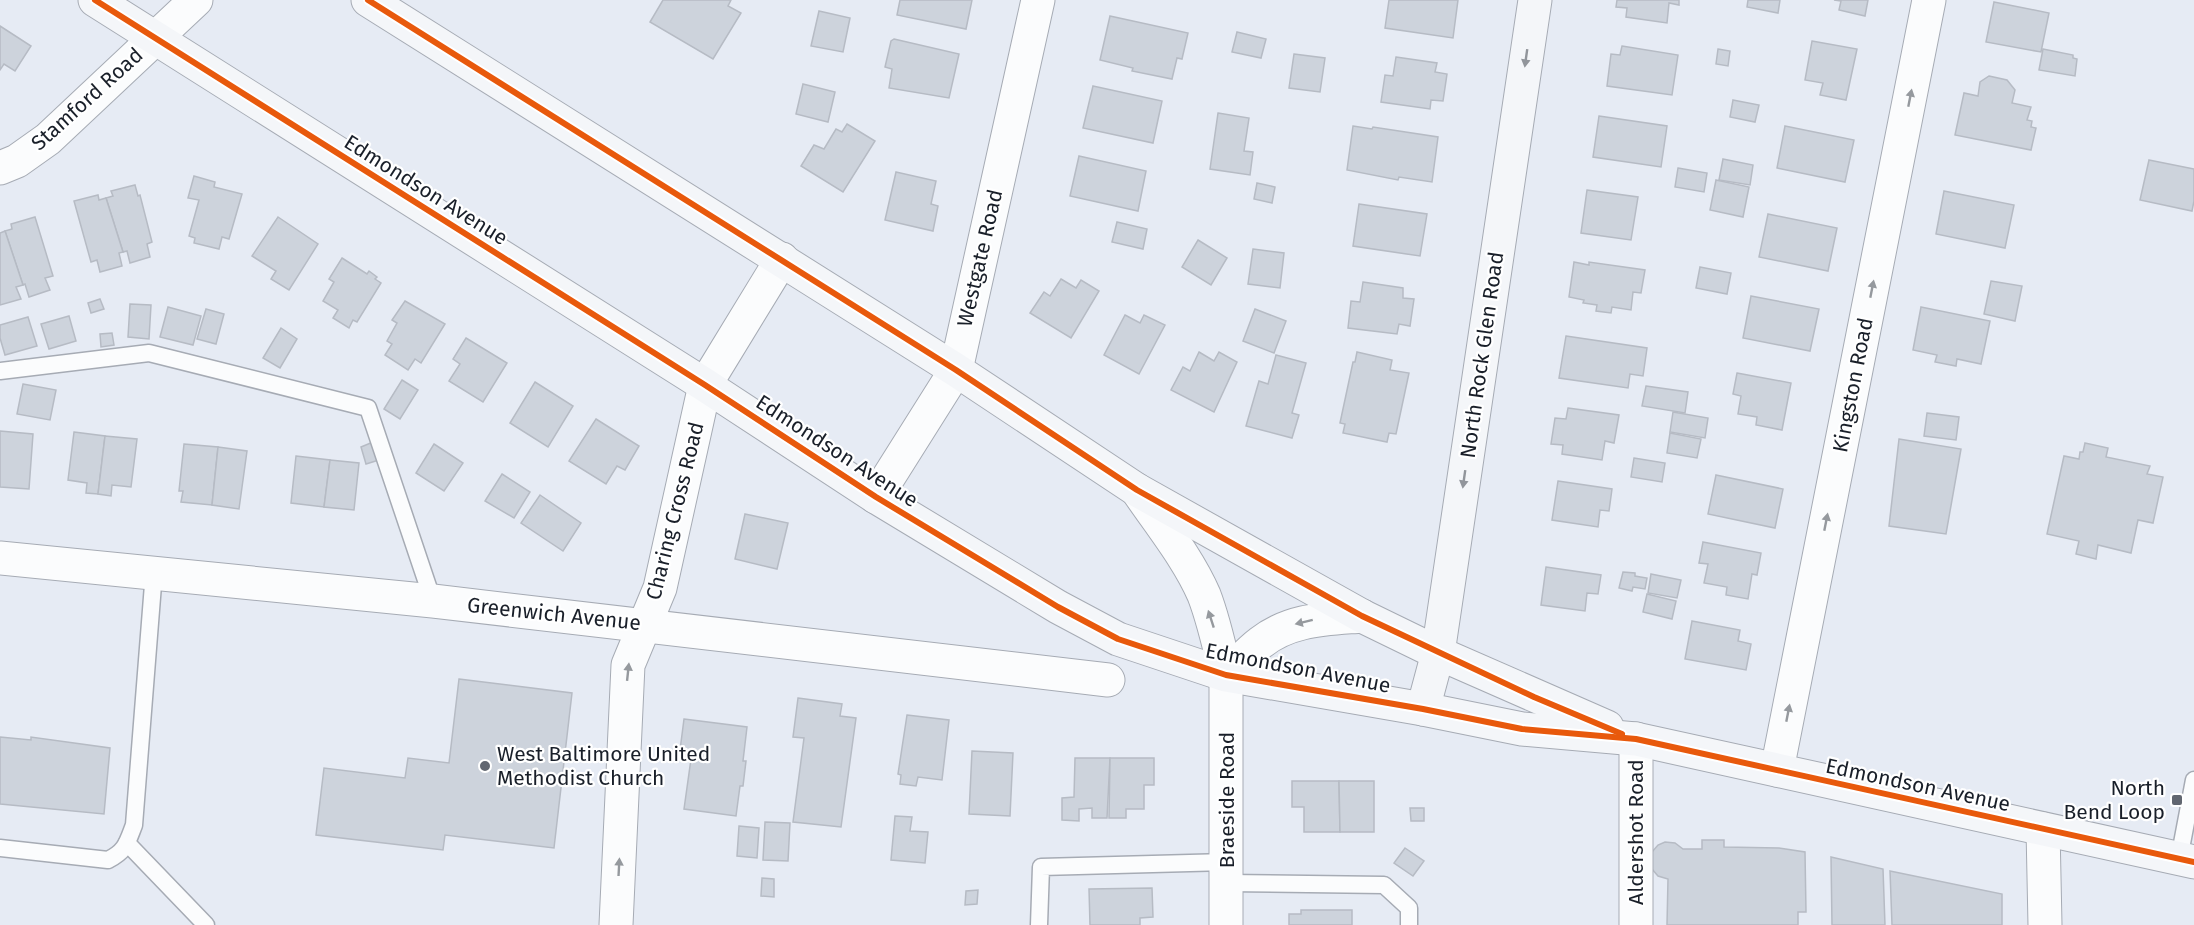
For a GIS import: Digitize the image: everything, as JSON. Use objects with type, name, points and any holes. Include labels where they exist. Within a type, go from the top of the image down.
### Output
[{"type":"main road","name":"Edmondson Avenue","points":[[95,0],[705,385],[876,497],[1058,607],[1118,639],[1226,675],[1522,729],[1636,739],[2186,860]]},
{"type":"main road","name":"Edmondson Avenue","points":[[368,0],[782,259],[956,370],[1137,490],[1362,616],[1534,697],[1636,739]]},
{"type":"main road","name":"North Rock Glen Road","points":[[1423,710],[1438,653],[1535,0]]},
{"type":"street","name":"Stamford Road","points":[[0,168],[17,161],[48,139],[196,0]]},
{"type":"street","name":"Westgate Road","points":[[876,497],[956,370],[1038,0]]},
{"type":"street","name":"Kingston Road","points":[[1777,770],[1929,0]]},
{"type":"street","name":"Charing Cross Road","points":[[616,925],[628,665],[660,588],[705,385],[782,259]]},
{"type":"street","name":"Braeside Road","points":[[1137,490],[1181,553],[1204,594],[1226,675],[1226,925]]},
{"type":"street","name":"Greenwich Avenue","points":[[0,558],[645,624],[1108,680]]},
{"type":"street","points":[[1226,675],[1260,642],[1284,628],[1310,620],[1362,616]]},
{"type":"street","name":"Aldershot Road","points":[[1636,739],[1636,925]]},
{"type":"street","points":[[2043,829],[2045,925]]},
{"type":"lane","points":[[0,371],[149,353],[368,408],[433,601]]},
{"type":"lane","points":[[0,848],[108,860],[120,854],[127,843],[134,825],[154,572]]},
{"type":"lane","points":[[2186,860],[2194,780]]},
{"type":"lane","points":[[127,843],[206,925]]},
{"type":"lane","points":[[1039,925],[1041,867],[1227,873],[1384,885],[1409,908],[1409,925]]},
{"type":"building","points":[[663,0],[731,0],[728,6],[741,13],[713,59],[650,22]]},
{"type":"building","points":[[900,0],[972,0],[966,29],[897,15]]},
{"type":"building","points":[[1389,0],[1458,0],[1453,38],[1385,28]]},
{"type":"building","points":[[1617,0],[1679,0],[1679,5],[1669,3],[1667,23],[1626,17],[1627,8],[1616,7]]},
{"type":"building","points":[[1748,0],[1780,0],[1778,13],[1747,7]]},
{"type":"building","points":[[1834,0],[1868,0],[1865,16],[1839,10],[1841,1]]},
{"type":"building","points":[[1994,2],[2049,13],[2041,52],[1986,42]]},
{"type":"building","points":[[819,11],[850,18],[843,52],[811,46]]},
{"type":"building","points":[[1110,16],[1188,33],[1182,59],[1177,58],[1172,79],[1132,71],[1133,68],[1100,60]]},
{"type":"building","points":[[0,26],[31,46],[15,71],[4,64],[0,70]]},
{"type":"building","points":[[1237,32],[1266,39],[1261,58],[1232,52]]},
{"type":"building","points":[[894,39],[959,54],[949,98],[889,88],[892,69],[885,67],[891,41]]},
{"type":"building","points":[[1812,41],[1857,49],[1846,100],[1820,95],[1823,83],[1805,80]]},
{"type":"building","points":[[1622,46],[1678,55],[1672,95],[1607,86],[1611,54],[1620,55]]},
{"type":"building","points":[[1718,49],[1730,51],[1728,66],[1716,64]]},
{"type":"building","points":[[2043,49],[2073,55],[2073,58],[2077,59],[2075,76],[2039,70]]},
{"type":"building","points":[[1294,54],[1325,58],[1320,92],[1289,88]]},
{"type":"building","points":[[1396,57],[1437,63],[1435,72],[1447,74],[1443,101],[1431,100],[1430,109],[1381,102],[1385,75],[1393,76]]},
{"type":"building","points":[[1989,76],[2007,80],[2015,90],[2012,103],[2031,107],[2027,120],[2032,121],[2031,127],[2036,128],[2031,150],[1955,135],[1964,93],[1978,96],[1980,82]]},
{"type":"building","points":[[803,84],[835,92],[828,122],[796,114]]},
{"type":"building","points":[[1093,86],[1162,101],[1153,143],[1083,128]]},
{"type":"building","points":[[1733,100],[1759,105],[1755,122],[1730,117]]},
{"type":"building","points":[[1218,113],[1249,118],[1244,151],[1253,152],[1250,175],[1210,169]]},
{"type":"building","points":[[1599,116],[1667,126],[1661,167],[1593,157]]},
{"type":"building","points":[[847,124],[875,141],[843,192],[801,166],[814,145],[824,149],[836,129],[842,132]]},
{"type":"building","points":[[1353,126],[1438,137],[1432,182],[1399,177],[1398,180],[1347,170]]},
{"type":"building","points":[[1785,126],[1854,140],[1845,182],[1777,168]]},
{"type":"building","points":[[1079,156],[1146,171],[1138,211],[1070,196]]},
{"type":"building","points":[[1723,159],[1753,165],[1750,185],[1719,180]]},
{"type":"building","points":[[2149,160],[2194,169],[2192,211],[2140,200]]},
{"type":"building","points":[[1678,168],[1707,173],[1704,192],[1675,187]]},
{"type":"building","points":[[896,172],[936,181],[931,204],[938,206],[933,231],[885,220]]},
{"type":"building","points":[[194,176],[215,182],[214,187],[242,194],[229,239],[222,237],[219,249],[194,243],[195,238],[189,236],[199,200],[188,198]]},
{"type":"building","points":[[1716,180],[1749,187],[1743,217],[1710,210]]},
{"type":"building","points":[[1257,183],[1275,187],[1272,203],[1254,199]]},
{"type":"building","points":[[135,185],[138,196],[140,195],[152,242],[147,244],[150,257],[130,263],[127,251],[123,252],[106,198],[113,196],[111,191]]},
{"type":"building","points":[[1587,190],[1638,197],[1631,240],[1581,233]]},
{"type":"building","points":[[1944,191],[2014,205],[2005,248],[1936,234]]},
{"type":"building","points":[[98,195],[99,200],[106,198],[123,252],[119,253],[122,266],[100,272],[97,260],[91,262],[74,201]]},
{"type":"building","points":[[1359,204],[1427,214],[1420,256],[1353,246]]},
{"type":"building","points":[[1768,214],[1837,228],[1828,271],[1759,257]]},
{"type":"building","points":[[35,217],[53,276],[45,278],[50,290],[29,297],[5,231],[12,229],[11,224]]},
{"type":"building","points":[[278,217],[318,244],[289,290],[271,279],[276,271],[252,256]]},
{"type":"building","points":[[1117,222],[1147,229],[1143,249],[1112,242]]},
{"type":"building","points":[[5,231],[23,285],[16,287],[21,299],[0,305],[0,233]]},
{"type":"building","points":[[1198,240],[1227,258],[1211,285],[1182,267]]},
{"type":"building","points":[[1253,249],[1284,253],[1280,288],[1248,284]]},
{"type":"building","points":[[342,258],[367,274],[369,271],[381,283],[357,322],[353,320],[349,328],[333,318],[338,310],[323,301],[334,282],[329,279]]},
{"type":"building","points":[[1574,262],[1645,270],[1641,293],[1633,292],[1631,310],[1612,307],[1611,313],[1596,311],[1597,305],[1583,303],[1584,300],[1569,297]]},
{"type":"building","points":[[1700,267],[1731,273],[1727,294],[1696,288]]},
{"type":"building","points":[[1061,279],[1076,288],[1081,280],[1099,291],[1071,338],[1030,313],[1044,292],[1050,296]]},
{"type":"building","points":[[1991,281],[2022,286],[2015,321],[1984,314]]},
{"type":"building","points":[[1363,282],[1403,288],[1403,298],[1414,299],[1410,326],[1399,324],[1397,334],[1348,328],[1351,301],[1360,302]]},
{"type":"building","points":[[1751,296],[1819,309],[1810,351],[1743,338]]},
{"type":"building","points":[[100,299],[104,309],[91,313],[88,303]]},
{"type":"building","points":[[405,301],[445,324],[421,363],[415,359],[408,370],[385,355],[392,344],[387,341],[397,323],[392,320]]},
{"type":"building","points":[[130,304],[151,305],[149,339],[128,337]]},
{"type":"building","points":[[168,307],[201,316],[193,345],[160,337]]},
{"type":"building","points":[[1921,307],[1990,321],[1981,364],[1957,359],[1956,366],[1935,362],[1937,355],[1913,350]]},
{"type":"building","points":[[206,309],[224,314],[216,344],[197,339]]},
{"type":"building","points":[[1255,309],[1286,321],[1274,353],[1243,341]]},
{"type":"building","points":[[1125,315],[1140,323],[1144,315],[1165,325],[1139,374],[1104,355]]},
{"type":"building","points":[[69,316],[76,341],[49,349],[41,324]]},
{"type":"building","points":[[28,317],[37,346],[5,355],[0,338],[0,325]]},
{"type":"building","points":[[281,328],[297,339],[280,368],[263,358]]},
{"type":"building","points":[[112,333],[114,345],[101,347],[100,334]]},
{"type":"building","points":[[1566,336],[1647,348],[1643,376],[1630,374],[1628,388],[1559,378]]},
{"type":"building","points":[[466,338],[507,363],[483,402],[449,381],[460,364],[453,359]]},
{"type":"building","points":[[1199,352],[1214,361],[1219,352],[1237,362],[1214,412],[1171,390],[1183,367],[1190,371]]},
{"type":"building","points":[[1357,352],[1392,360],[1390,370],[1409,373],[1396,434],[1389,433],[1387,442],[1343,433],[1345,424],[1340,423]]},
{"type":"building","points":[[1276,355],[1306,363],[1292,413],[1299,415],[1292,438],[1246,426],[1259,381],[1268,384]]},
{"type":"building","points":[[1737,373],[1791,383],[1782,430],[1756,425],[1757,417],[1738,414],[1741,396],[1733,394]]},
{"type":"building","points":[[402,380],[418,390],[400,419],[384,409]]},
{"type":"building","points":[[535,382],[573,406],[548,447],[510,423]]},
{"type":"building","points":[[23,384],[56,390],[50,420],[17,414]]},
{"type":"building","points":[[1646,386],[1688,392],[1685,413],[1642,406]]},
{"type":"building","points":[[1568,408],[1619,415],[1614,443],[1605,441],[1602,460],[1562,454],[1563,445],[1551,444],[1555,418],[1566,419]]},
{"type":"building","points":[[1673,412],[1708,418],[1705,438],[1670,432]]},
{"type":"building","points":[[1927,413],[1959,417],[1956,440],[1924,436]]},
{"type":"building","points":[[596,419],[639,446],[625,470],[617,466],[606,484],[569,461]]},
{"type":"building","points":[[0,431],[33,434],[29,489],[0,487]]},
{"type":"building","points":[[74,432],[105,436],[98,494],[86,493],[87,483],[68,480]]},
{"type":"building","points":[[1670,433],[1701,439],[1697,458],[1667,453]]},
{"type":"building","points":[[105,436],[137,439],[131,487],[112,485],[111,496],[98,494]]},
{"type":"building","points":[[1899,439],[1961,449],[1946,534],[1889,526]]},
{"type":"building","points":[[373,442],[379,460],[366,464],[361,447]]},
{"type":"building","points":[[2085,443],[2108,448],[2106,457],[2150,466],[2147,474],[2163,477],[2153,523],[2138,520],[2131,553],[2098,545],[2096,559],[2076,554],[2079,541],[2047,534],[2064,456],[2079,459]]},
{"type":"building","points":[[184,444],[218,447],[212,505],[181,502],[183,491],[179,491]]},
{"type":"building","points":[[434,444],[463,463],[444,491],[416,473]]},
{"type":"building","points":[[218,447],[247,451],[239,509],[212,505]]},
{"type":"building","points":[[296,456],[330,460],[324,507],[291,503]]},
{"type":"building","points":[[1634,458],[1665,463],[1662,482],[1631,477]]},
{"type":"building","points":[[330,460],[359,463],[354,510],[324,507]]},
{"type":"building","points":[[502,474],[530,492],[514,518],[485,501]]},
{"type":"building","points":[[1716,475],[1783,489],[1775,528],[1708,514]]},
{"type":"building","points":[[1558,481],[1612,489],[1609,511],[1600,510],[1598,527],[1552,520]]},
{"type":"building","points":[[540,495],[581,523],[563,551],[521,523]]},
{"type":"building","points":[[745,514],[788,523],[777,569],[735,559]]},
{"type":"building","points":[[1703,542],[1761,553],[1757,575],[1752,574],[1748,599],[1726,595],[1727,587],[1704,583],[1708,564],[1699,563]]},
{"type":"building","points":[[1546,567],[1601,575],[1598,594],[1587,593],[1585,611],[1541,605]]},
{"type":"building","points":[[1623,572],[1635,573],[1635,576],[1647,578],[1645,589],[1633,587],[1632,591],[1619,588]]},
{"type":"building","points":[[1651,574],[1681,580],[1677,598],[1648,593]]},
{"type":"building","points":[[1647,594],[1676,601],[1672,619],[1643,612]]},
{"type":"building","points":[[1692,621],[1740,630],[1738,641],[1751,644],[1746,670],[1685,659]]},
{"type":"building","name":"West Baltimore United Methodist Church","points":[[459,679],[572,693],[554,848],[445,835],[443,850],[316,835],[324,768],[405,778],[408,758],[449,763]]},
{"type":"building","points":[[798,698],[842,704],[840,716],[856,718],[841,827],[793,822],[804,738],[793,737]]},
{"type":"building","points":[[907,715],[949,720],[942,780],[918,777],[916,786],[900,784],[901,775],[898,774]]},
{"type":"building","points":[[684,719],[747,727],[743,786],[740,786],[736,816],[684,809],[691,759],[679,758]]},
{"type":"building","points":[[0,737],[31,740],[31,737],[110,748],[104,814],[0,804]]},
{"type":"building","points":[[972,751],[1013,753],[1010,816],[969,814]]},
{"type":"building","points":[[1075,758],[1110,758],[1107,818],[1092,818],[1092,808],[1079,809],[1079,821],[1062,820],[1062,798],[1074,797]]},
{"type":"building","points":[[1110,758],[1154,758],[1154,785],[1144,785],[1144,809],[1126,809],[1126,818],[1109,818]]},
{"type":"building","points":[[1292,781],[1339,781],[1340,832],[1304,832],[1304,807],[1292,807]]},
{"type":"building","points":[[1339,781],[1374,781],[1374,832],[1340,832]]},
{"type":"building","points":[[1410,808],[1424,808],[1424,821],[1411,821]]},
{"type":"building","points":[[895,816],[912,817],[910,831],[928,832],[925,863],[891,860]]},
{"type":"building","points":[[765,822],[790,823],[788,861],[763,860]]},
{"type":"building","points":[[739,826],[759,828],[757,858],[737,856]]},
{"type":"building","points":[[1702,840],[1724,840],[1724,847],[1779,848],[1805,852],[1806,912],[1798,912],[1798,925],[1667,925],[1668,879],[1658,876],[1652,869],[1652,852],[1658,845],[1665,842],[1675,843],[1683,849],[1702,849]]},
{"type":"building","points":[[1405,848],[1424,861],[1413,876],[1394,863]]},
{"type":"building","points":[[1831,857],[1883,869],[1885,925],[1832,925]]},
{"type":"building","points":[[1890,871],[2002,894],[2002,925],[1892,925]]},
{"type":"building","points":[[762,878],[774,879],[774,897],[761,896]]},
{"type":"building","points":[[1152,888],[1153,917],[1140,918],[1140,925],[1090,925],[1089,889]]},
{"type":"building","points":[[978,890],[977,904],[965,905],[966,891]]},
{"type":"building","points":[[1301,910],[1352,910],[1352,925],[1289,925],[1289,914],[1301,914]]},
{"type":"cycle path","points":[[95,0],[705,385],[876,497],[1058,607],[1118,639],[1226,675],[1423,709],[1522,729],[1636,739],[2194,862]]},
{"type":"cycle path","points":[[368,0],[956,370],[1137,490],[1362,616],[1534,697],[1622,734]]},
{"type":"place","name":"West Baltimore United Methodist Church","points":[[485,766]]},
{"type":"place","name":"North Bend Loop","points":[[2177,800]]}]
